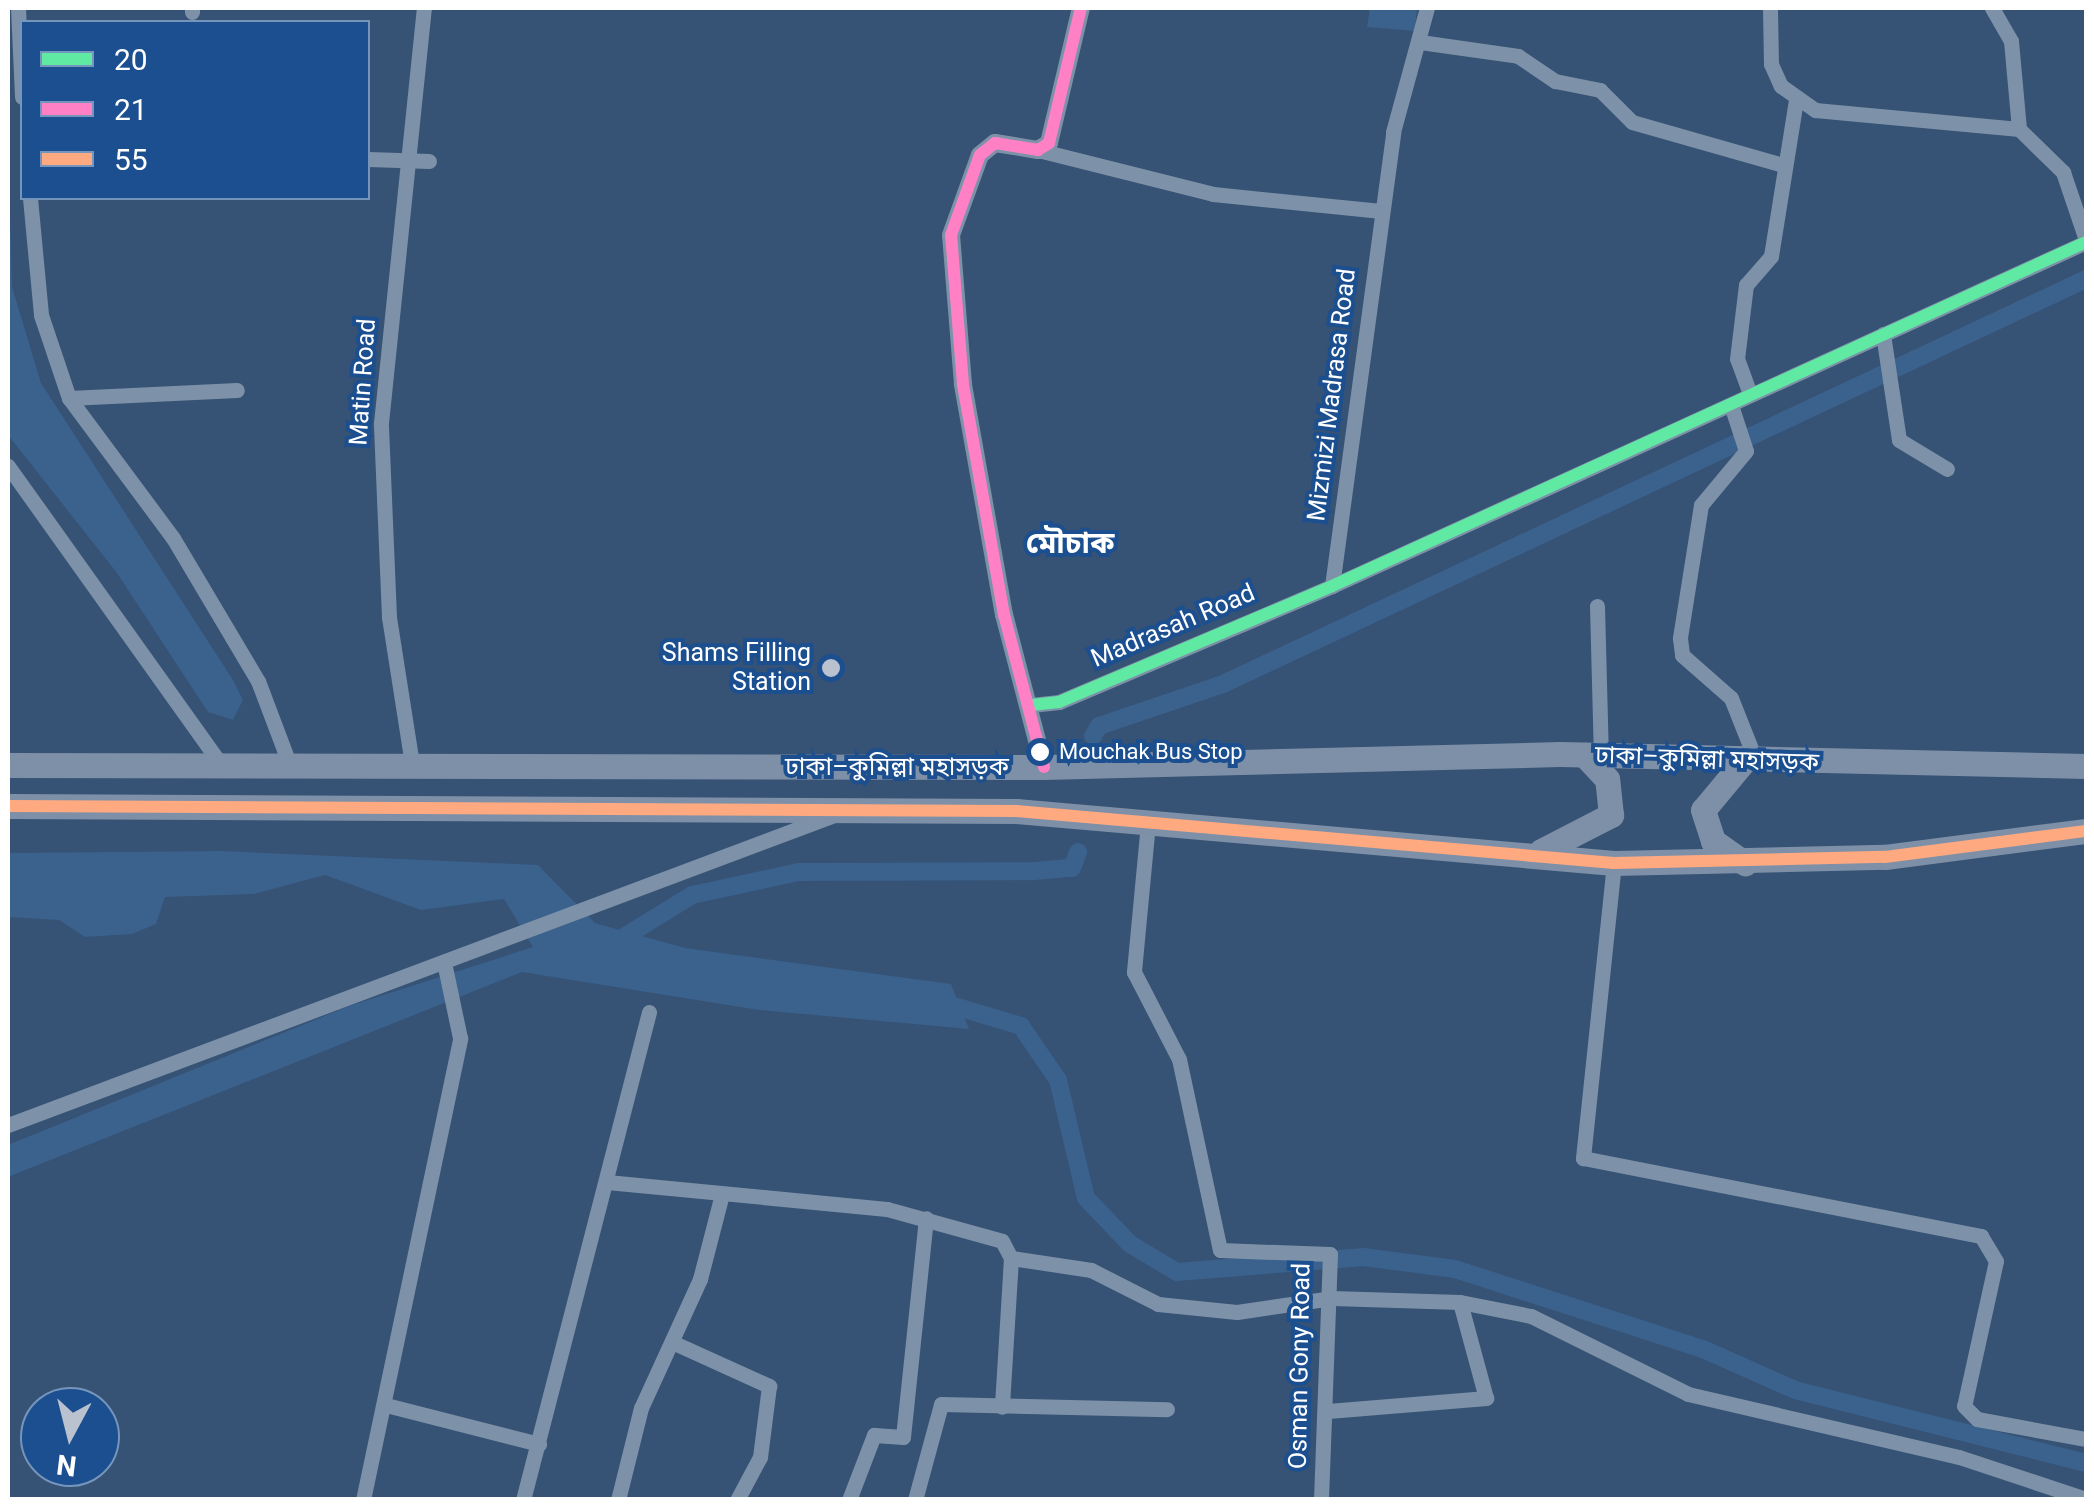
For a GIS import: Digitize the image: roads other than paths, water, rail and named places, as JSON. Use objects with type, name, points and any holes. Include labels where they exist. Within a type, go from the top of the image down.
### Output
[{"type":"highway","name":"ঢাকা–কুমিল্লা মহাসড়ক","points":[[8,765],[1044,767],[1593,755],[1750,762],[2086,766]]},
{"type":"highway","points":[[1534,853],[1611,815],[1606,779],[1593,755]]},
{"type":"highway","points":[[1745,863],[1713,841],[1703,810],[1750,762]]},
{"type":"highway","name":"ঢাকা–কুমিল্লা মহাসড়ক","points":[[8,806],[857,806],[1148,822],[1614,863],[1745,863],[2086,831]]},
{"type":"street","points":[[18,8],[20,52]]},
{"type":"street","name":"Matin Road","points":[[412,764],[389,617],[381,423],[424,8]]},
{"type":"street","points":[[1038,150],[1060,108],[1081,8]]},
{"type":"street","name":"Mizmizi Madrasa Road","points":[[1332,586],[1381,211],[1427,8]]},
{"type":"street","points":[[1770,8],[1770,64],[1796,100],[1848,118],[2019,129],[2063,172],[2086,241]]},
{"type":"street","points":[[1992,8],[2012,41],[2019,129]]},
{"type":"street","points":[[1420,42],[1518,56],[1555,81],[1600,90],[1632,122],[1784,164]]},
{"type":"street","points":[[1750,394],[1738,358],[1746,285],[1772,256],[1796,100]]},
{"type":"street","points":[[1044,767],[1031,705],[1004,615],[963,384],[951,235],[980,155],[995,143],[1213,194],[1381,211]]},
{"type":"street","points":[[370,159],[408,157],[429,161]]},
{"type":"street","points":[[30,200],[41,316],[69,398],[173,538],[258,680],[290,763]]},
{"type":"street","name":"Madrasah Road","points":[[1031,705],[1059,702],[1332,586],[2086,241]]},
{"type":"street","points":[[1884,334],[1894,371],[1898,440],[1947,469]]},
{"type":"street","points":[[69,398],[236,390]]},
{"type":"street","points":[[1731,405],[1746,452],[1701,505],[1680,638],[1682,655],[1731,698],[1750,762]]},
{"type":"street","points":[[8,466],[220,763]]},
{"type":"street","points":[[1593,755],[1598,606]]},
{"type":"street","points":[[8,1124],[445,966],[489,943],[857,806]]},
{"type":"street","name":"Osman Gony Road","points":[[1148,822],[1134,972],[1179,1059],[1220,1250],[1235,1256],[1318,1246],[1330,1254],[1328,1412],[1321,1500]]},
{"type":"street","points":[[1614,863],[1582,1158],[1981,1236],[1996,1261],[1964,1406],[1977,1419],[2086,1439]]},
{"type":"street","points":[[363,1500],[386,1405],[384,1371],[460,1038],[445,966]]},
{"type":"street","points":[[523,1500],[649,1012]]},
{"type":"street","points":[[607,1182],[926,1218],[1002,1241],[1010,1258],[1002,1407]]},
{"type":"street","points":[[618,1500],[641,1408],[672,1342],[722,1194]]},
{"type":"street","points":[[849,1500],[874,1436],[903,1438],[926,1218]]},
{"type":"street","points":[[1010,1258],[1091,1270],[1158,1304],[1236,1312],[1332,1296],[1460,1302],[1531,1316],[1688,1394],[1959,1457],[2086,1500]]},
{"type":"street","points":[[1328,1412],[1486,1398],[1460,1302]]},
{"type":"street","points":[[672,1342],[769,1386],[760,1456],[737,1500]]},
{"type":"street","points":[[916,1500],[941,1404],[1167,1409]]},
{"type":"street","points":[[386,1405],[540,1444]]},
{"type":"water","points":[[1370,8],[1417,8],[1415,31],[1367,27]]},
{"type":"water","points":[[8,138],[12,287],[41,383],[233,680],[243,700],[233,720],[208,712],[117,573],[8,435]]},
{"type":"water","points":[[223,851],[538,865],[595,923],[685,948],[951,984],[969,1029],[759,1010],[522,972],[8,1177],[8,1145],[349,1006],[533,947],[504,899],[421,910],[325,875],[254,894],[165,897],[156,924],[132,934],[85,937],[59,920],[8,917],[8,853]]},
{"type":"waterway","points":[[1093,736],[1099,726],[1223,684],[2086,279]]},
{"type":"waterway","points":[[616,942],[692,895],[798,872],[1034,871],[1072,868],[1078,852]]},
{"type":"waterway","points":[[941,1002],[1021,1026],[1058,1080],[1086,1198],[1130,1244],[1177,1272],[1363,1257],[1455,1269],[1703,1349],[1795,1390],[2086,1463]]},
{"type":"place","name":"Shams Filling Station","points":[[831,668]]},
{"type":"place","name":"Mouchak Bus Stop","points":[[1040,752]]},
{"type":"district","name":"মৌচাক","points":[[1070,543]]}]
